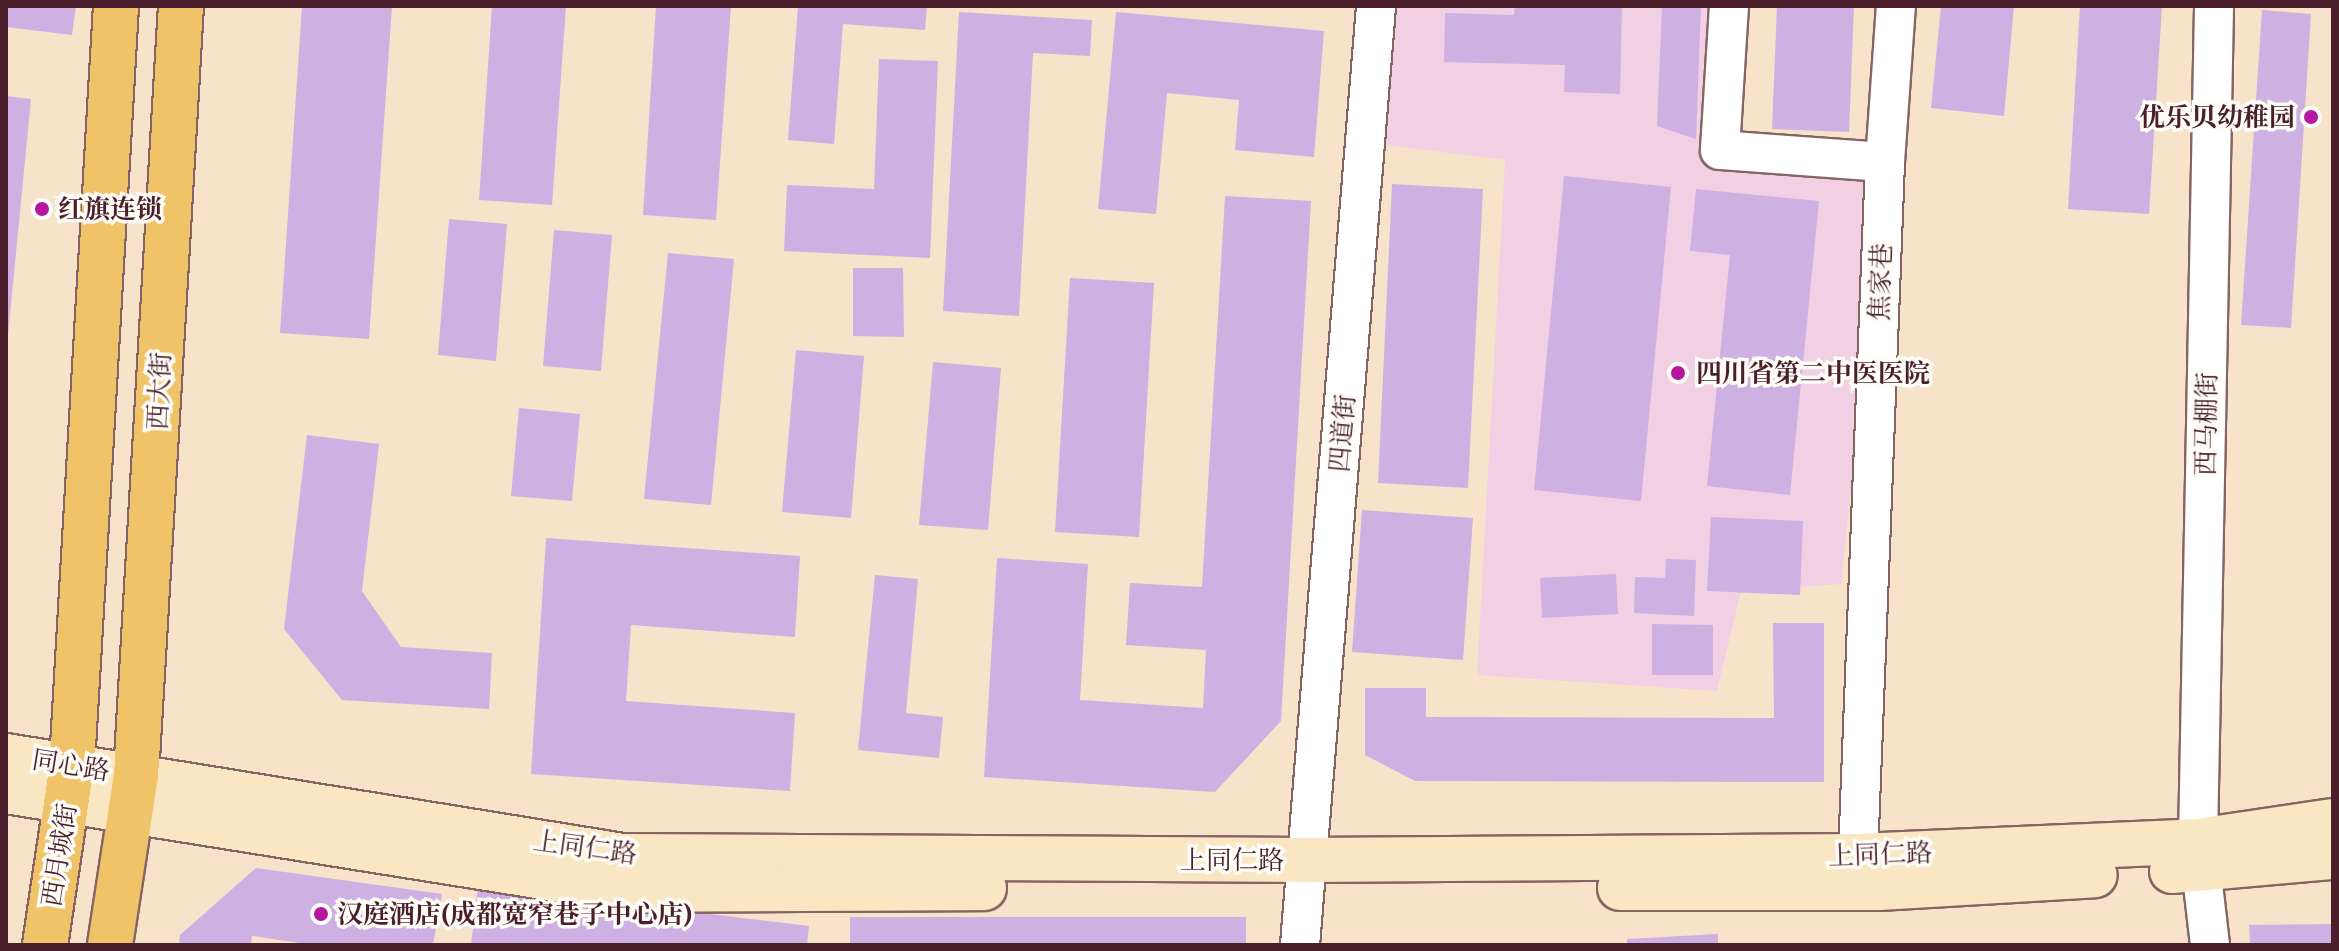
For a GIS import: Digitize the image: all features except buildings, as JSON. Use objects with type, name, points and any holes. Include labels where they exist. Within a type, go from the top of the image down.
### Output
[{"type":"main road","points":[[70,784],[116,6]]},
{"type":"main road","name":"西大街","points":[[134,794],[181,6]]},
{"type":"main road","name":"西月城街","points":[[45,945],[70,784]]},
{"type":"main road","points":[[110,945],[134,794]]},
{"type":"street","name":"四道街","points":[[1300,945],[1376,6]]},
{"type":"street","points":[[1729,6],[1720,150],[1885,162]]},
{"type":"street","name":"焦家巷","points":[[1858,856],[1885,162],[1896,6]]},
{"type":"street","name":"西马棚街","points":[[2210,945],[2199,855],[2214,6]]},
{"type":"street","name":"同心路","points":[[6,756],[70,784],[134,794]]},
{"type":"street","points":[[6,791],[70,784]]},
{"type":"street","name":"上同仁路","points":[[134,794],[623,856],[1306,874],[1858,856],[2199,855],[2333,821]]},
{"type":"street","points":[[1306,874],[1879,888],[2199,855],[2333,857]]},
{"type":"shaded area","name":"四川省第二中医医院","points":[[1392,6],[1729,6],[1720,150],[1885,162],[1841,584],[1741,591],[1717,691],[1477,675],[1505,160],[1385,145]]},
{"type":"place","name":"优乐贝幼稚园","points":[[2311,117]]},
{"type":"place","name":"红旗连锁","points":[[42,209]]},
{"type":"place","name":"四川省第二中医医院","points":[[1678,373]]},
{"type":"place","name":"汉庭酒店(成都宽窄巷子中心店)","points":[[321,914]]}]
